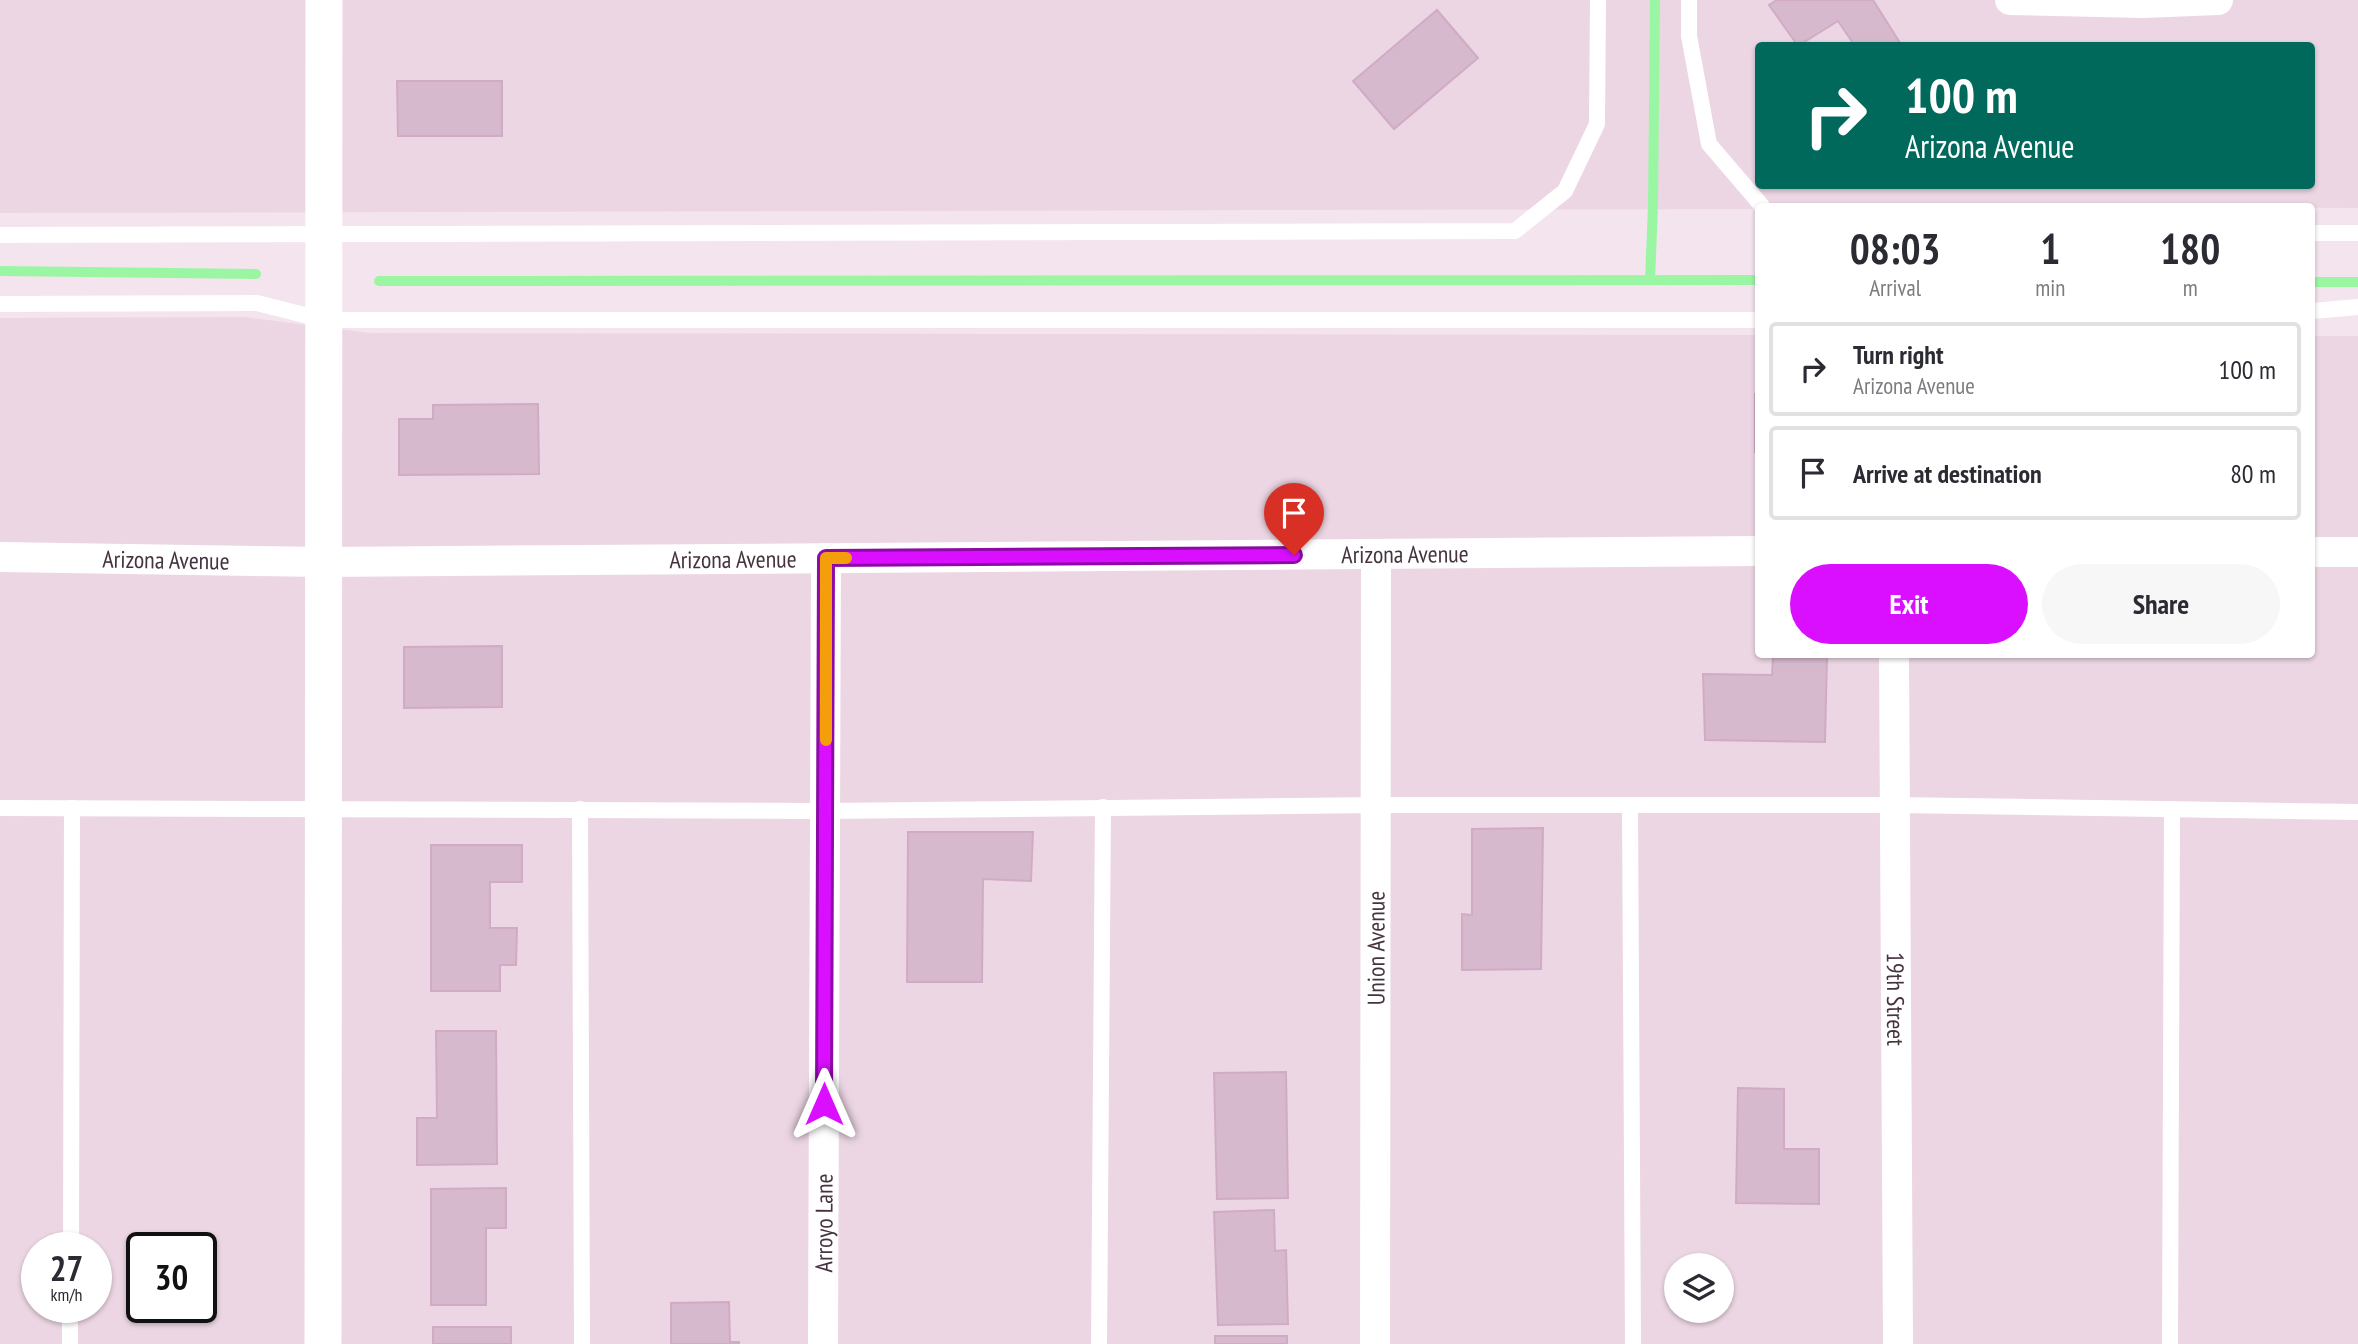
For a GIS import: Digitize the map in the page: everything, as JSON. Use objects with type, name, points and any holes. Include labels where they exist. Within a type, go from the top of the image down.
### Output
[{"type":"street","points":[[323,1344],[324,0]]},
{"type":"street","points":[[2010,0],[2218,0]]},
{"type":"street","name":"Arizona Avenue","points":[[0,558],[324,562],[1755,551]]},
{"type":"street","points":[[2315,552],[2358,552]]},
{"type":"street","name":"Union Avenue","points":[[1375,1344],[1376,555]]},
{"type":"street","name":"Arroyo Lane","points":[[823,1344],[826,558]]},
{"type":"street","name":"19th Street","points":[[1894,658],[1898,1344]]},
{"type":"lane","points":[[0,235],[1515,231],[1565,191],[1597,124],[1598,0]]},
{"type":"lane","points":[[1689,0],[1689,36],[1709,144],[1759,203]]},
{"type":"lane","points":[[2315,233],[2358,233]]},
{"type":"lane","points":[[0,304],[257,303],[324,320],[1755,320]]},
{"type":"lane","points":[[2315,311],[2358,307]]},
{"type":"lane","points":[[0,808],[825,811],[1376,805],[1894,805],[2358,812]]},
{"type":"lane","points":[[1630,805],[1633,1344]]},
{"type":"lane","points":[[1099,1344],[1103,807]]},
{"type":"lane","points":[[71,1232],[72,808]]},
{"type":"lane","points":[[580,809],[582,1344]]},
{"type":"lane","points":[[2170,1344],[2172,809]]},
{"type":"lane","points":[[70,1323],[70,1344]]},
{"type":"shaded area","points":[[0,0],[2358,0],[2358,208],[2315,208],[2315,203],[1755,203],[1755,209],[0,213]]},
{"type":"shaded area","points":[[245,317],[370,333],[1755,335],[1755,658],[2315,658],[2315,336],[2358,336],[2358,1344],[0,1344],[0,318]]},
{"type":"building","points":[[1777,0],[1873,0],[1899,42],[1852,42],[1838,21],[1804,42],[1795,42],[1769,5]]},
{"type":"building","points":[[1437,10],[1478,58],[1394,129],[1353,81]]},
{"type":"building","points":[[397,81],[502,81],[502,136],[398,136]]},
{"type":"building","points":[[538,404],[539,474],[399,475],[399,419],[433,419],[433,405]]},
{"type":"building","points":[[502,646],[502,707],[404,708],[404,647]]},
{"type":"building","points":[[1773,658],[1827,658],[1825,742],[1705,740],[1703,674],[1772,675]]},
{"type":"building","points":[[1543,828],[1541,969],[1462,970],[1462,914],[1472,915],[1472,829]]},
{"type":"building","points":[[908,832],[1033,832],[1031,881],[983,879],[982,982],[907,982]]},
{"type":"building","points":[[431,845],[522,845],[522,882],[490,882],[490,928],[517,928],[516,965],[500,965],[500,991],[431,991]]},
{"type":"building","points":[[436,1031],[496,1031],[497,1164],[417,1165],[417,1118],[437,1118]]},
{"type":"building","points":[[1286,1072],[1288,1198],[1217,1199],[1214,1073]]},
{"type":"building","points":[[1738,1088],[1784,1089],[1784,1149],[1819,1149],[1819,1204],[1736,1203]]},
{"type":"building","points":[[506,1188],[506,1228],[486,1228],[486,1305],[431,1305],[431,1189]]},
{"type":"building","points":[[1274,1210],[1275,1251],[1286,1250],[1288,1324],[1218,1325],[1214,1212]]},
{"type":"building","points":[[729,1302],[730,1342],[739,1344],[671,1344],[671,1303]]},
{"type":"building","points":[[433,1327],[511,1327],[511,1344],[433,1344]]},
{"type":"building","points":[[1215,1336],[1287,1336],[1287,1344],[1215,1344]]},
{"type":"waterway","points":[[1650,280],[1655,0]]},
{"type":"waterway","points":[[0,271],[256,274]]},
{"type":"waterway","points":[[379,281],[1755,280]]},
{"type":"waterway","points":[[2315,282],[2358,282]]},
{"type":"slow traffic","points":[[826,740],[826,558],[846,558]]},
{"type":"route","points":[[824,1104],[826,558],[1294,555]]}]
